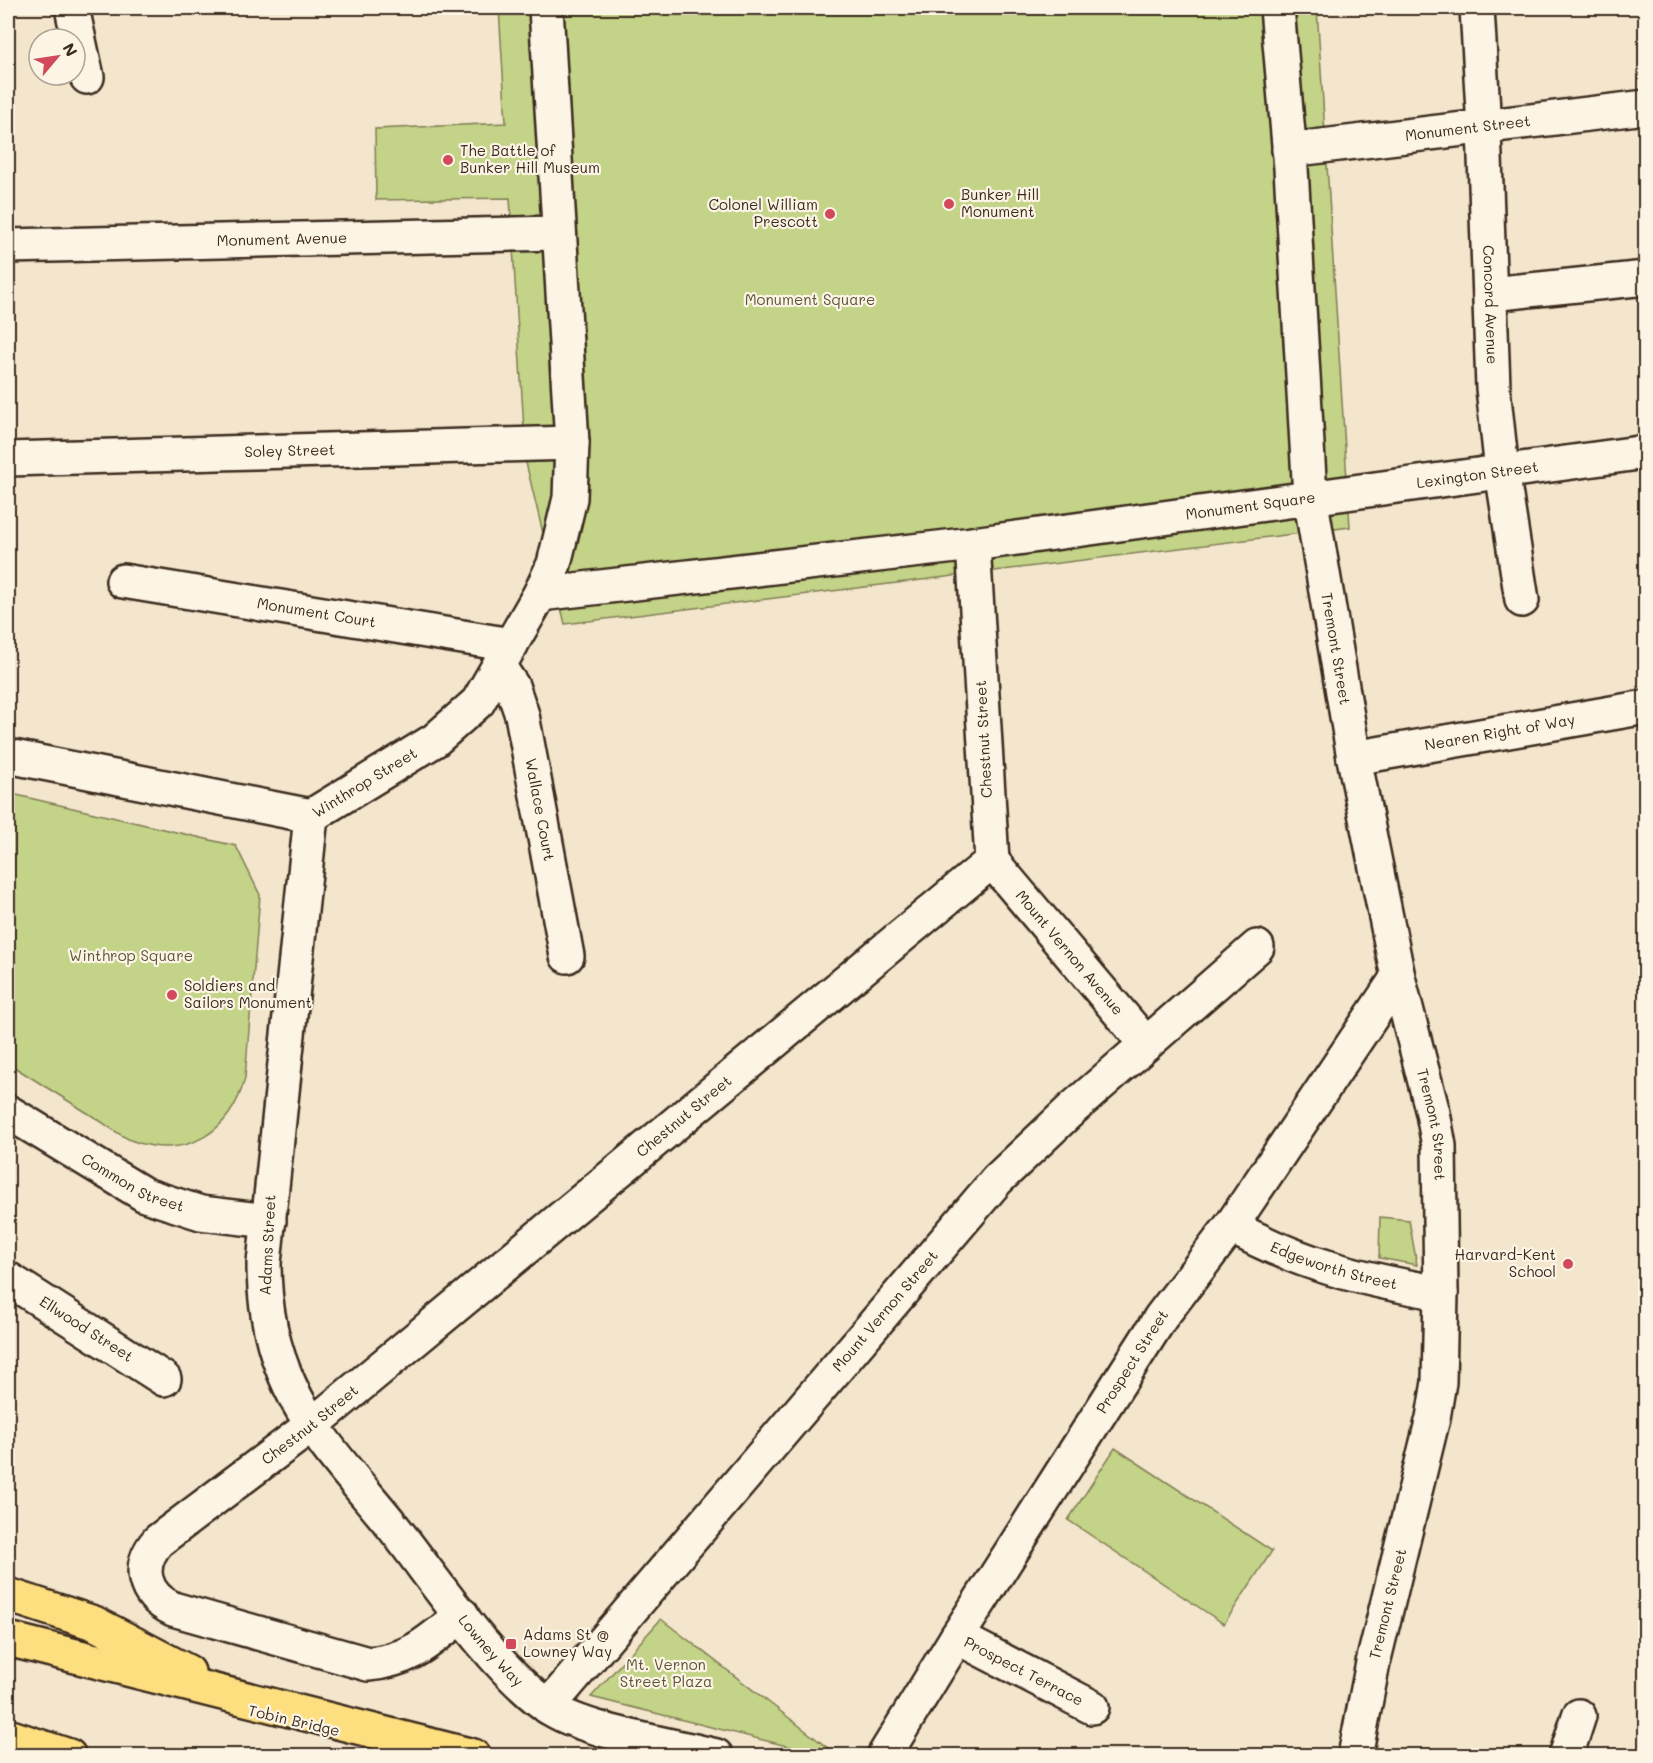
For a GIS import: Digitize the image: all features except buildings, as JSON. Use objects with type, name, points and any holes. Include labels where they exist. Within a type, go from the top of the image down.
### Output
[{"type":"main road","points":[[8,1594],[94,1623],[238,1697]]},
{"type":"main road","points":[[8,1639],[238,1697]]},
{"type":"main road","name":"Tobin Bridge","points":[[146,1686],[442,1755]]},
{"type":"main road","name":"Tobin Bridge","points":[[238,1697],[473,1755]]},
{"type":"main road","points":[[8,1736],[69,1755]]},
{"type":"main road","points":[[8,1750],[41,1755]]},
{"type":"street","points":[[72,8],[76,27]]},
{"type":"street","points":[[540,594],[554,564],[563,532],[570,498],[572,443],[546,8]]},
{"type":"street","name":"Monument Square","points":[[540,594],[973,544],[1310,496],[1289,150],[1277,8]]},
{"type":"street","name":"Concord Avenue","points":[[1477,8],[1484,128],[1493,388],[1502,471],[1522,600]]},
{"type":"street","name":"Monument Street","points":[[1289,150],[1646,107]]},
{"type":"street","name":"Monument Avenue","points":[[8,246],[558,233]]},
{"type":"street","points":[[1490,294],[1646,279]]},
{"type":"street","name":"Soley Street","points":[[8,459],[572,443]]},
{"type":"street","name":"Lexington Street","points":[[1310,496],[1646,452]]},
{"type":"street","name":"Tremont Street","points":[[1310,496],[1354,758],[1398,977],[1433,1113],[1439,1146],[1441,1293],[1439,1382],[1433,1418],[1373,1663],[1355,1755]]},
{"type":"street","name":"Chestnut Street","points":[[144,1578],[147,1557],[158,1541],[312,1425],[992,861],[973,544]]},
{"type":"street","name":"Monument Court","points":[[123,581],[505,656]]},
{"type":"street","name":"Winthrop Street","points":[[8,756],[311,816],[452,728],[478,702],[540,594]]},
{"type":"street","name":"Wallace Court","points":[[505,656],[522,715],[567,956]]},
{"type":"street","name":"Nearen Right of Way","points":[[1354,758],[1646,707]]},
{"type":"street","name":"Adams Street","points":[[311,816],[269,1221],[264,1295],[268,1325],[290,1387],[312,1425],[462,1615]]},
{"type":"street","name":"Mount Vernon Avenue","points":[[992,861],[1146,1044]]},
{"type":"street","name":"Mount Vernon Street","points":[[548,1707],[998,1180],[1146,1044],[1257,947]]},
{"type":"street","name":"Prospect Street","points":[[884,1755],[1161,1317],[1231,1226],[1398,977]]},
{"type":"street","name":"Common Street","points":[[8,1112],[145,1195],[201,1213],[269,1221]]},
{"type":"street","name":"Edgeworth Street","points":[[1231,1226],[1266,1246],[1373,1282],[1441,1293]]},
{"type":"street","name":"Ellwood Street","points":[[8,1279],[164,1379]]},
{"type":"street","name":"Lowney Way","points":[[144,1578],[154,1596],[173,1609],[368,1664],[393,1662],[420,1648],[462,1615],[516,1678],[548,1707],[581,1723],[716,1755]]},
{"type":"street","name":"Prospect Terrace","points":[[957,1637],[1092,1707]]},
{"type":"street","points":[[1566,1755],[1579,1716]]},
{"type":"green space","name":"Monument Square","points":[[499,8],[1317,8],[1350,527],[565,624],[526,463],[510,198],[376,200],[375,129],[506,123]]},
{"type":"green space","name":"Winthrop Square","points":[[8,793],[236,846],[260,895],[245,1078],[229,1113],[218,1127],[204,1137],[188,1144],[171,1147],[153,1146],[133,1141],[8,1063]]},
{"type":"green space","points":[[1380,1217],[1409,1220],[1417,1265],[1379,1258]]},
{"type":"green space","points":[[1115,1448],[1272,1551],[1224,1624],[1068,1520]]},
{"type":"green space","name":"Mt. Vernon Street Plaza","points":[[661,1619],[837,1755],[823,1755],[591,1697]]},
{"type":"place","name":"The Battle of Bunker Hill Museum","points":[[448,160]]},
{"type":"place","name":"Bunker Hill Monument","points":[[949,204]]},
{"type":"place","name":"Colonel William Prescott","points":[[830,214]]},
{"type":"place","name":"Soldiers and Sailors Monument","points":[[172,995]]},
{"type":"place","name":"Harvard-Kent School","points":[[1568,1264]]},
{"type":"place","name":"Adams St @ Lowney Way","points":[[511,1644]]}]
